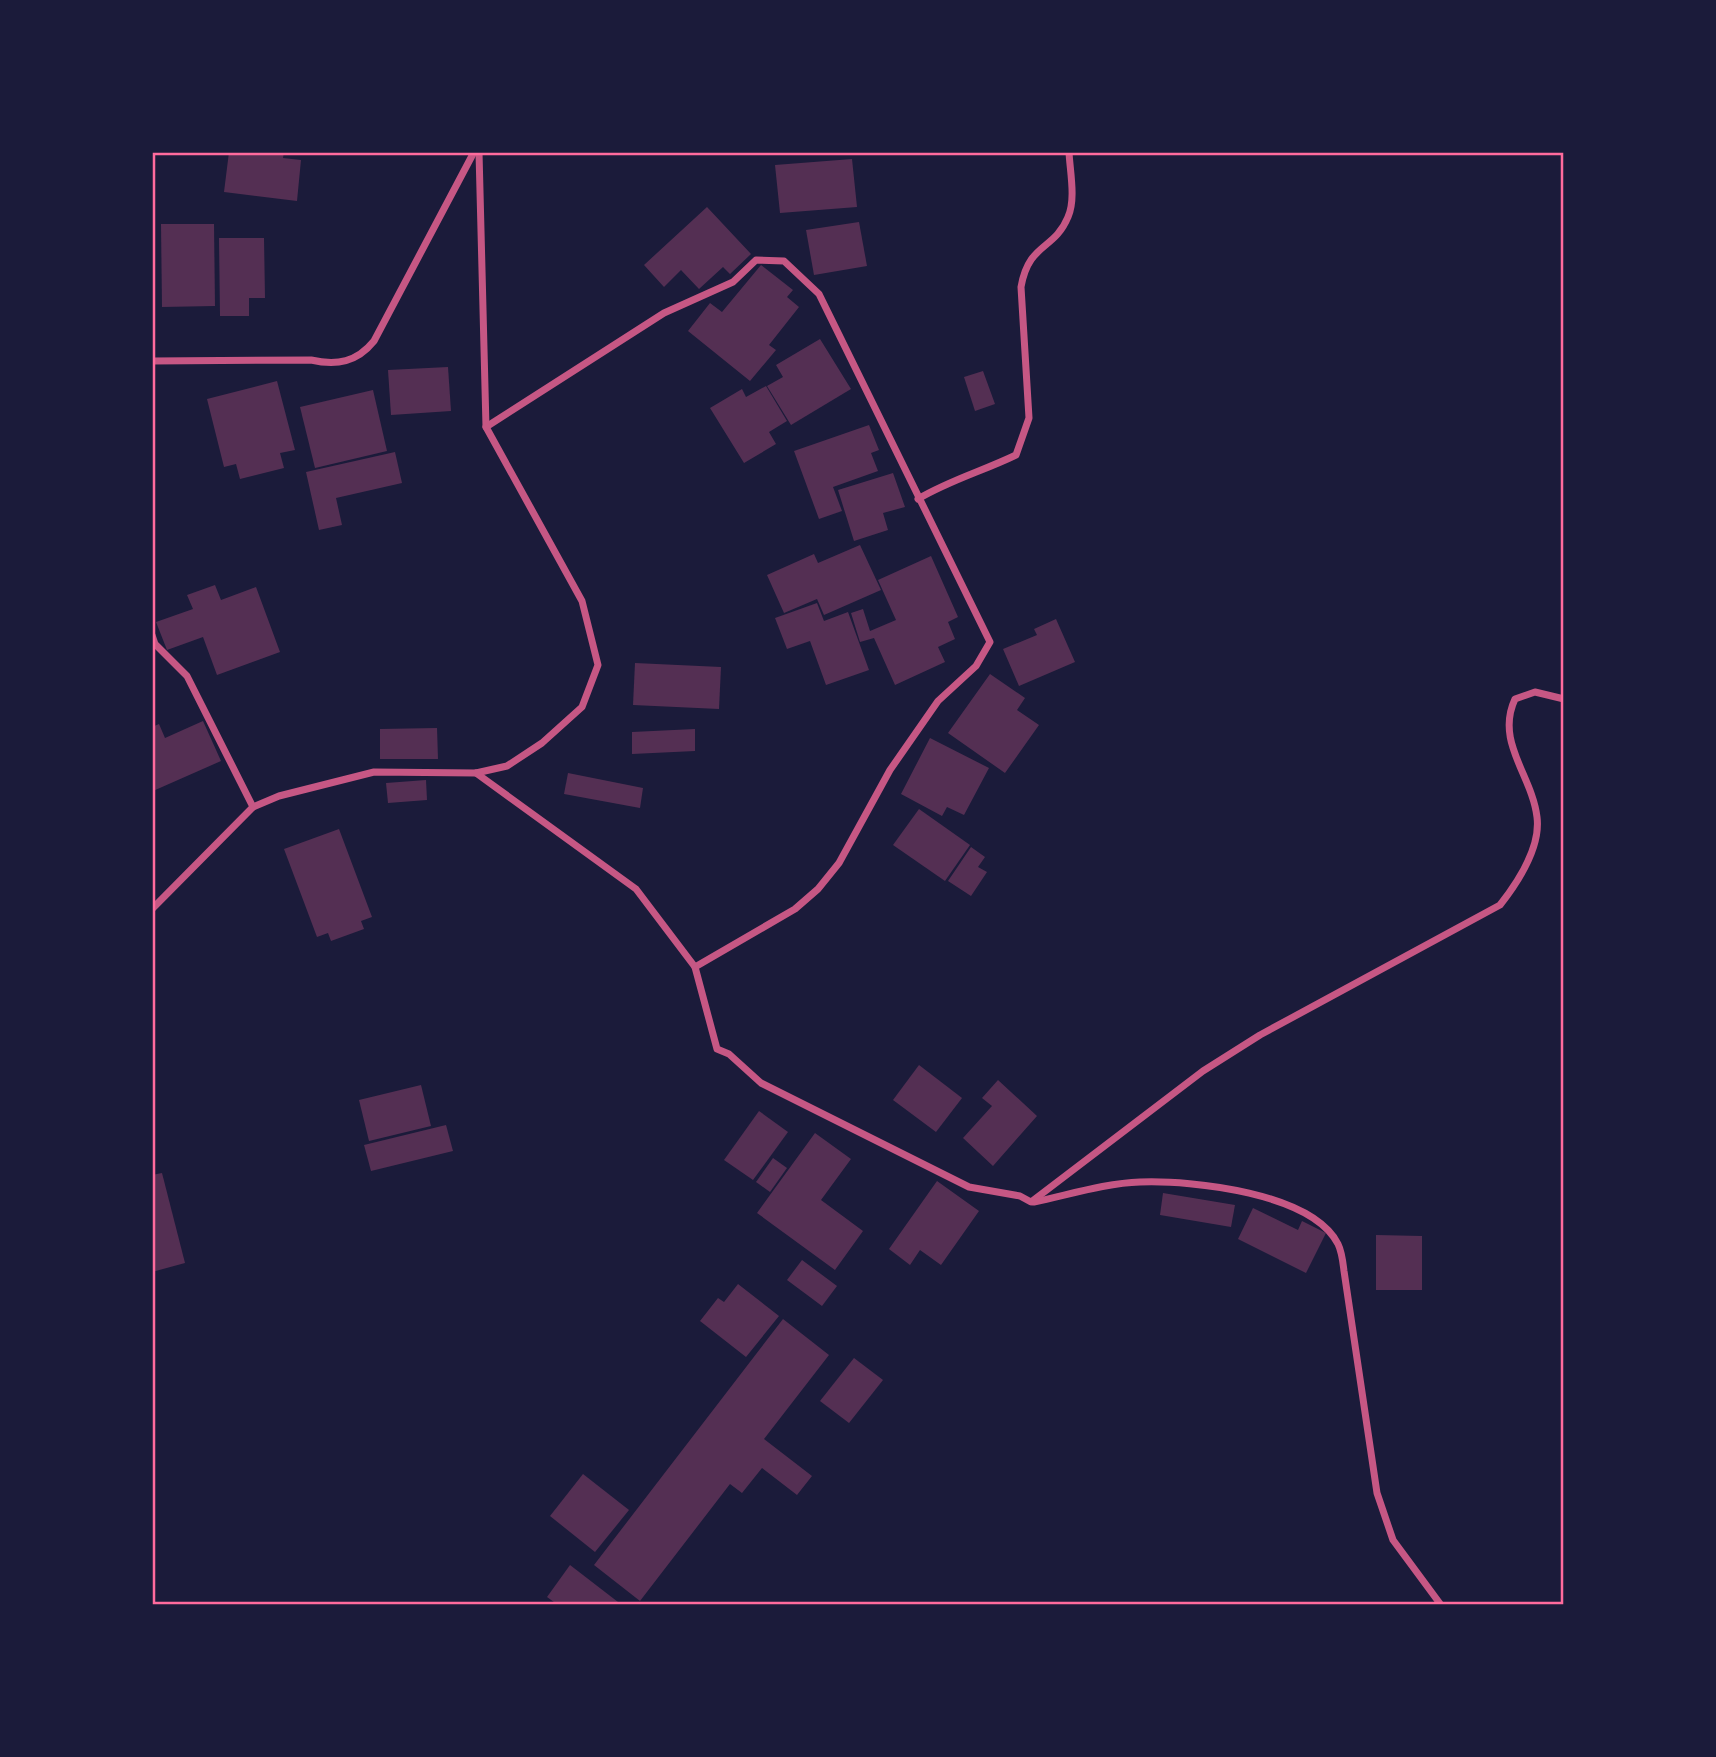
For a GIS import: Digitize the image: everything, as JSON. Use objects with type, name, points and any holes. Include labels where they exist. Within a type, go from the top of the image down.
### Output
[{"type":"street","points":[[152,361],[311,360],[327,364],[345,362],[363,355],[374,341],[476,152]]},
{"type":"street","points":[[152,909],[253,807],[279,796],[374,772],[476,773],[507,766],[542,743],[582,707],[598,665],[582,601],[486,426],[476,152]]},
{"type":"street","points":[[918,499],[950,480],[981,471],[1016,455],[1029,418],[1021,287],[1024,268],[1031,256],[1059,233],[1069,215],[1069,152]]},
{"type":"street","points":[[486,426],[664,313],[733,282],[756,260],[784,261],[819,294],[990,642],[976,666],[938,701],[897,760],[839,863],[818,889],[795,909],[695,967]]},
{"type":"street","points":[[152,635],[155,644],[187,676],[253,807]]},
{"type":"street","points":[[1031,1202],[1202,1071],[1260,1035],[1500,905],[1522,876],[1534,841],[1538,817],[1508,736],[1508,714],[1515,699],[1535,692],[1564,699]]},
{"type":"street","points":[[476,773],[636,889],[695,967],[717,1049],[729,1054],[761,1083],[969,1187],[1020,1196],[1031,1202],[1138,1182],[1190,1182],[1289,1203],[1328,1229],[1339,1246],[1344,1271],[1377,1493],[1393,1540],[1441,1605]]},
{"type":"building","points":[[229,152],[284,152],[283,158],[301,160],[297,201],[224,192]]},
{"type":"building","points":[[852,159],[857,207],[780,213],[775,165]]},
{"type":"building","points":[[707,207],[751,254],[730,274],[723,267],[699,289],[681,270],[664,287],[644,265]]},
{"type":"building","points":[[859,222],[867,266],[814,275],[806,230]]},
{"type":"building","points":[[161,224],[214,224],[215,306],[162,307]]},
{"type":"building","points":[[219,238],[264,238],[265,298],[249,298],[249,316],[220,316]]},
{"type":"building","points":[[761,265],[793,290],[787,297],[799,307],[769,345],[776,350],[750,381],[688,331],[710,303],[722,312]]},
{"type":"building","points":[[820,339],[851,389],[791,425],[767,386],[783,377],[776,365]]},
{"type":"building","points":[[448,367],[451,411],[391,415],[388,370]]},
{"type":"building","points":[[983,371],[995,404],[975,411],[964,377]]},
{"type":"building","points":[[277,381],[295,450],[280,453],[284,468],[240,479],[236,464],[224,467],[207,399]]},
{"type":"building","points":[[766,386],[787,421],[769,432],[776,444],[744,463],[710,408],[742,389],[746,397]]},
{"type":"building","points":[[373,390],[387,451],[315,468],[300,407]]},
{"type":"building","points":[[869,425],[879,450],[871,453],[878,471],[833,487],[842,511],[819,519],[794,451]]},
{"type":"building","points":[[395,452],[402,483],[336,498],[342,525],[319,530],[306,472]]},
{"type":"building","points":[[893,473],[905,507],[883,513],[888,530],[854,541],[838,490]]},
{"type":"building","points":[[860,545],[881,590],[824,615],[817,599],[784,613],[767,575],[814,554],[818,563]]},
{"type":"building","points":[[931,556],[958,617],[948,622],[955,639],[938,647],[945,662],[895,685],[874,638],[860,642],[851,613],[863,609],[870,631],[896,620],[878,580]]},
{"type":"building","points":[[215,585],[221,600],[256,587],[280,652],[217,675],[203,637],[167,650],[156,622],[193,609],[187,595]]},
{"type":"building","points":[[817,603],[824,621],[848,612],[869,670],[826,685],[810,641],[787,649],[775,618]]},
{"type":"building","points":[[1056,619],[1075,662],[1019,686],[1003,649],[1037,635],[1034,629]]},
{"type":"building","points":[[635,663],[721,667],[719,709],[633,705]]},
{"type":"building","points":[[990,674],[1025,698],[1017,710],[1039,725],[1005,773],[948,733]]},
{"type":"building","points":[[203,721],[221,761],[153,791],[152,727],[159,724],[165,738]]},
{"type":"building","points":[[437,728],[438,759],[380,759],[380,729]]},
{"type":"building","points":[[695,729],[695,751],[632,754],[632,732]]},
{"type":"building","points":[[930,738],[989,768],[964,815],[947,807],[942,816],[901,794]]},
{"type":"building","points":[[568,773],[643,788],[640,808],[564,794]]},
{"type":"building","points":[[426,780],[427,800],[388,803],[386,783]]},
{"type":"building","points":[[919,809],[970,845],[945,881],[893,845]]},
{"type":"building","points":[[339,829],[372,917],[361,921],[364,929],[331,941],[328,933],[317,937],[284,849]]},
{"type":"building","points":[[971,847],[985,857],[978,867],[987,872],[971,896],[948,881]]},
{"type":"building","points":[[919,1065],[962,1098],[936,1132],[893,1100]]},
{"type":"building","points":[[998,1080],[1037,1116],[993,1166],[963,1138],[992,1106],[982,1098]]},
{"type":"building","points":[[421,1085],[431,1126],[369,1141],[359,1100]]},
{"type":"building","points":[[759,1111],[788,1132],[753,1180],[724,1160]]},
{"type":"building","points":[[446,1125],[453,1151],[371,1171],[364,1145]]},
{"type":"building","points":[[815,1133],[851,1159],[821,1200],[863,1231],[835,1270],[757,1213]]},
{"type":"building","points":[[773,1158],[787,1168],[770,1192],[756,1182]]},
{"type":"building","points":[[162,1173],[185,1263],[152,1272],[152,1175]]},
{"type":"building","points":[[937,1181],[979,1211],[941,1265],[920,1250],[910,1265],[889,1249]]},
{"type":"building","points":[[1163,1193],[1235,1205],[1231,1227],[1160,1215]]},
{"type":"building","points":[[1253,1208],[1298,1230],[1302,1221],[1326,1233],[1306,1273],[1238,1239]]},
{"type":"building","points":[[1376,1235],[1422,1236],[1422,1290],[1376,1290]]},
{"type":"building","points":[[802,1260],[837,1286],[822,1306],[787,1280]]},
{"type":"building","points":[[738,1284],[779,1316],[746,1357],[700,1321],[718,1298],[724,1302]]},
{"type":"building","points":[[783,1319],[829,1355],[764,1439],[812,1476],[797,1495],[762,1468],[742,1493],[730,1484],[640,1601],[594,1565]]},
{"type":"building","points":[[854,1358],[883,1380],[849,1423],[820,1401]]},
{"type":"building","points":[[583,1474],[629,1510],[595,1552],[550,1516]]},
{"type":"building","points":[[570,1565],[618,1602],[616,1605],[558,1605],[547,1597]]}]
